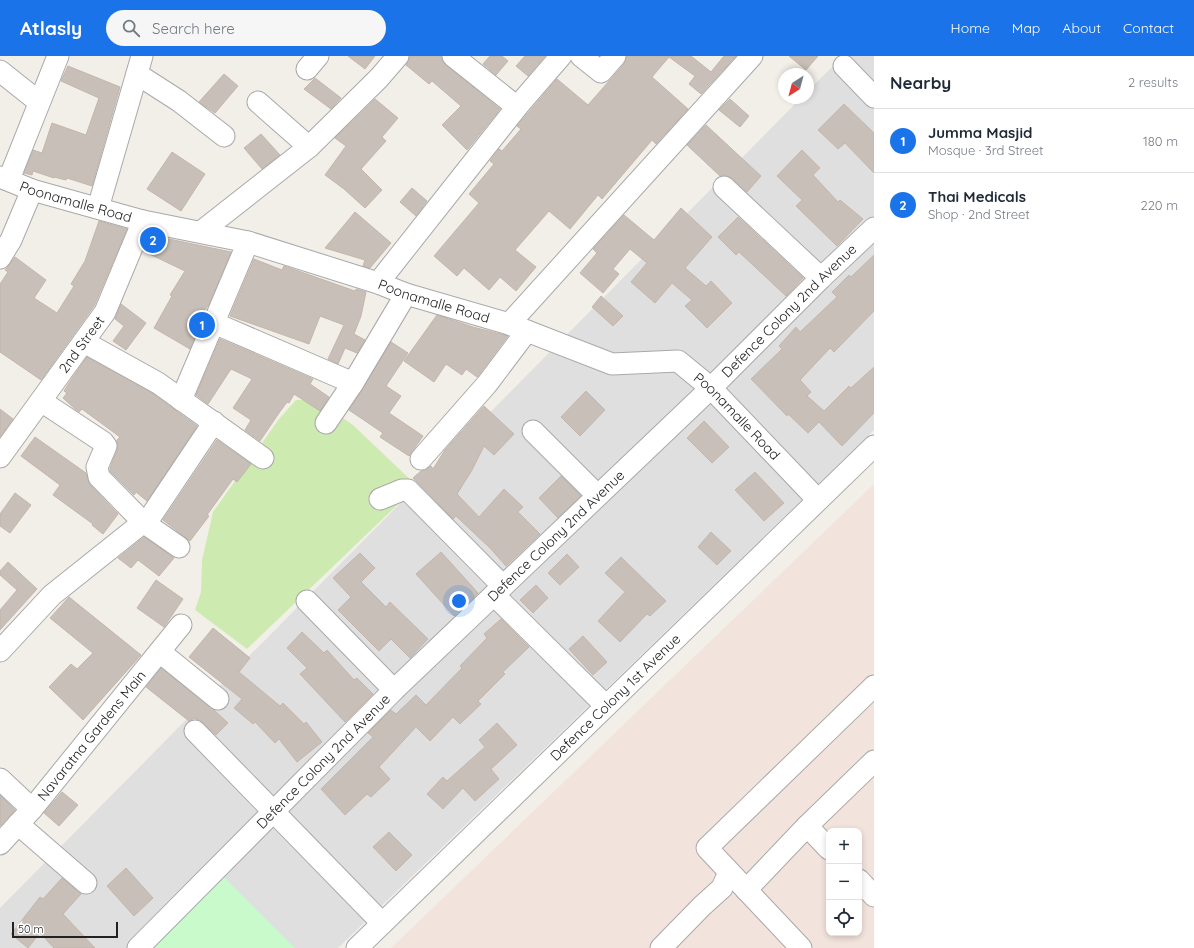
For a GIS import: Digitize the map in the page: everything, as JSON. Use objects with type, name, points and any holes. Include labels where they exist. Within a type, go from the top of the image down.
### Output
[{"type":"street","points":[[4,178],[39,102],[58,56]]},
{"type":"street","points":[[202,231],[309,147],[379,78],[398,56]]},
{"type":"street","points":[[454,56],[517,107]]},
{"type":"street","points":[[378,282],[517,107],[561,56]]},
{"type":"street","points":[[581,56],[601,72],[615,56]]},
{"type":"street","points":[[421,459],[487,384],[518,328],[752,56]]},
{"type":"street","points":[[98,208],[140,65],[179,101],[224,136]]},
{"type":"street","points":[[844,66],[874,97]]},
{"type":"street","points":[[0,71],[39,102]]},
{"type":"street","points":[[258,102],[309,147]]},
{"type":"street","name":"Poonamalle Road","points":[[4,178],[32,190],[143,220],[202,231],[248,242],[378,282],[406,294],[518,328],[612,364],[678,361],[711,388],[817,499]]},
{"type":"street","points":[[724,187],[820,278]]},
{"type":"street","points":[[0,258],[11,240],[32,190]]},
{"type":"street","name":"2nd Street","points":[[0,457],[105,312],[143,220]]},
{"type":"street","name":"Defence Colony 2nd Avenue","points":[[138,948],[394,690],[597,494],[711,388],[820,278],[874,228]]},
{"type":"street","points":[[181,400],[248,242]]},
{"type":"street","points":[[326,423],[353,383],[406,294]]},
{"type":"street","points":[[214,323],[353,383]]},
{"type":"street","points":[[84,342],[158,383],[263,458]]},
{"type":"street","points":[[41,401],[103,442],[106,446],[96,467],[99,477],[143,522],[179,547]]},
{"type":"street","points":[[0,651],[52,595],[151,516],[214,422]]},
{"type":"street","points":[[533,431],[597,494]]},
{"type":"street","name":"Defence Colony 1st Avenue","points":[[357,948],[817,499],[874,446]]},
{"type":"street","points":[[380,499],[402,490],[408,490],[498,590],[606,706]]},
{"type":"street","points":[[307,601],[394,690]]},
{"type":"street","name":"Navaratna Gardens Main","points":[[0,844],[25,817],[181,625]]},
{"type":"street","points":[[160,652],[218,699]]},
{"type":"street","points":[[801,948],[707,848],[874,686]]},
{"type":"street","points":[[195,731],[382,924]]},
{"type":"street","points":[[746,890],[807,826],[874,761]]},
{"type":"street","points":[[0,779],[25,817],[86,883]]},
{"type":"street","points":[[807,826],[826,846]]},
{"type":"street","points":[[661,948],[722,888],[729,872]]},
{"type":"street","points":[[862,883],[874,896]]},
{"type":"shaded area","points":[[843,56],[874,56],[874,430],[338,948],[0,948],[0,908],[795,104],[814,104],[814,85]]},
{"type":"shaded area","points":[[874,484],[874,948],[391,948]]},
{"type":"green space","points":[[296,400],[316,400],[353,425],[417,486],[247,649],[195,610],[201,592],[202,560],[213,512],[279,419]]},
{"type":"green space","points":[[220,873],[295,948],[144,948]]},
{"type":"building","points":[[348,56],[375,56],[365,69]]},
{"type":"building","points":[[410,56],[441,56],[446,65],[500,109],[467,150],[442,125],[461,106],[432,81],[429,84],[406,65]]},
{"type":"building","points":[[490,56],[502,56],[508,61],[496,75],[483,64]]},
{"type":"building","points":[[525,56],[545,56],[528,76],[516,66]]},
{"type":"building","points":[[627,56],[691,56],[711,72],[724,56],[736,56],[701,94],[689,84],[695,76],[669,57],[652,77],[688,109],[656,144],[652,140],[602,199],[598,195],[570,229],[549,211],[515,250],[536,267],[516,291],[500,277],[489,290],[464,268],[457,276],[434,256],[479,203],[469,194],[494,164],[490,161],[499,149],[502,151],[521,129],[517,126],[557,79],[588,105],[624,64]]},
{"type":"building","points":[[789,56],[818,56],[808,68],[804,68]]},
{"type":"building","points":[[68,66],[120,87],[92,186],[67,178],[66,180],[54,178],[33,171],[32,175],[24,173],[33,150],[42,153],[52,123],[86,135],[99,98],[61,81]]},
{"type":"building","points":[[224,74],[238,86],[215,113],[199,102]]},
{"type":"building","points":[[315,78],[341,98],[331,109],[304,89]]},
{"type":"building","points":[[375,99],[398,118],[382,137],[386,141],[361,169],[382,190],[365,208],[344,189],[325,175],[346,146],[335,138]]},
{"type":"building","points":[[730,99],[749,116],[740,127],[719,110]]},
{"type":"building","points":[[844,104],[874,133],[874,173],[845,143],[838,149],[818,130]]},
{"type":"building","points":[[706,125],[761,176],[747,192],[732,178],[726,175],[720,176],[687,145]]},
{"type":"building","points":[[261,134],[280,155],[262,169],[244,148]]},
{"type":"building","points":[[802,150],[820,168],[813,175],[838,202],[840,200],[863,219],[837,246],[796,206],[802,200],[777,176]]},
{"type":"building","points":[[172,152],[205,174],[181,211],[147,189]]},
{"type":"building","points":[[412,188],[427,201],[416,216],[400,202]]},
{"type":"building","points":[[681,208],[712,237],[685,268],[706,286],[711,281],[732,303],[707,328],[685,306],[692,300],[672,283],[655,303],[631,282],[647,263],[630,249],[613,269],[619,274],[603,293],[580,273],[597,253],[593,249],[624,215],[654,240]]},
{"type":"building","points":[[355,212],[391,243],[370,268],[363,266],[365,260],[325,248]]},
{"type":"building","points":[[738,217],[803,278],[786,296],[739,252],[736,255],[718,237]]},
{"type":"building","points":[[99,221],[127,229],[94,306],[41,380],[0,352],[0,284],[8,272],[5,270],[15,257],[46,280],[34,298],[57,313],[74,286],[71,284],[85,261]]},
{"type":"building","points":[[150,235],[231,252],[209,304],[199,318],[202,320],[190,349],[154,328],[172,296],[170,295],[185,271],[143,251]]},
{"type":"building","points":[[874,255],[874,311],[834,352],[830,348],[800,380],[811,392],[807,396],[824,411],[849,386],[851,388],[874,367],[874,413],[842,446],[819,422],[808,433],[788,414],[787,416],[751,379],[782,349],[779,346],[796,327],[800,332],[837,297],[832,292],[849,275],[851,277]]},
{"type":"building","points":[[254,259],[282,270],[284,266],[355,291],[356,289],[366,292],[361,316],[354,334],[365,340],[357,353],[345,348],[338,364],[328,359],[344,325],[320,316],[309,344],[230,316]]},
{"type":"building","points":[[601,296],[623,316],[613,326],[592,307]]},
{"type":"building","points":[[121,304],[146,323],[126,350],[113,341],[124,326],[115,319]]},
{"type":"building","points":[[437,315],[473,327],[508,336],[477,377],[466,369],[462,375],[446,364],[434,382],[404,361]]},
{"type":"building","points":[[220,339],[313,379],[310,384],[329,397],[320,411],[294,394],[289,403],[287,402],[260,441],[245,430],[251,420],[233,408],[252,379],[231,369],[208,404],[196,395]]},
{"type":"building","points":[[391,342],[408,353],[386,386],[401,396],[389,413],[423,436],[409,456],[380,437],[383,433],[349,410]]},
{"type":"building","points":[[87,357],[152,393],[197,426],[147,501],[136,492],[134,495],[110,471],[117,450],[117,440],[120,437],[82,409],[79,412],[63,398],[67,393],[64,391]]},
{"type":"building","points":[[586,391],[605,410],[580,436],[561,417]]},
{"type":"building","points":[[484,406],[514,434],[494,455],[484,446],[472,470],[457,494],[479,517],[504,489],[523,507],[518,512],[540,534],[506,566],[490,548],[456,516],[453,519],[413,478],[421,471],[431,466],[433,469],[445,450]]},
{"type":"building","points":[[0,409],[13,419],[0,437]]},
{"type":"building","points":[[704,421],[729,447],[712,463],[687,438]]},
{"type":"building","points":[[35,437],[86,473],[90,485],[118,514],[103,534],[92,525],[93,524],[53,495],[60,485],[21,456]]},
{"type":"building","points":[[217,440],[251,464],[237,482],[233,479],[207,515],[209,516],[190,541],[163,520]]},
{"type":"building","points":[[755,472],[784,503],[764,521],[735,490]]},
{"type":"building","points":[[561,476],[581,496],[558,518],[539,498]]},
{"type":"building","points":[[15,493],[31,505],[10,533],[0,526],[0,514]]},
{"type":"building","points":[[711,532],[731,551],[717,565],[698,547]]},
{"type":"building","points":[[144,537],[174,558],[159,576],[138,560],[131,568],[118,558]]},
{"type":"building","points":[[441,552],[478,593],[454,616],[416,574]]},
{"type":"building","points":[[360,553],[375,568],[361,582],[386,607],[390,602],[428,639],[410,658],[391,639],[379,651],[338,610],[351,597],[333,578]]},
{"type":"building","points":[[567,554],[579,567],[560,585],[548,573]]},
{"type":"building","points":[[621,557],[666,601],[650,616],[647,614],[620,642],[598,621],[625,592],[605,573]]},
{"type":"building","points":[[8,562],[37,589],[0,630],[0,610],[17,590],[0,575],[0,571]]},
{"type":"building","points":[[156,580],[183,599],[164,627],[137,608]]},
{"type":"building","points":[[536,585],[548,598],[533,613],[520,600]]},
{"type":"building","points":[[69,597],[141,655],[83,720],[49,687],[71,664],[77,669],[93,653],[50,618]]},
{"type":"building","points":[[501,619],[529,647],[503,672],[505,674],[478,701],[481,704],[460,724],[453,717],[430,741],[416,727],[379,767],[390,779],[371,797],[367,794],[345,815],[321,789],[373,737],[368,733],[391,710],[396,714],[416,695],[426,705],[462,668],[460,666],[487,638],[484,634]]},
{"type":"building","points":[[213,628],[250,658],[239,672],[280,706],[283,703],[304,724],[306,722],[322,742],[297,762],[279,739],[275,743],[255,722],[253,724],[234,708],[242,699],[189,657]]},
{"type":"building","points":[[302,632],[324,653],[327,650],[354,680],[357,678],[373,694],[345,722],[300,674],[307,668],[287,648]]},
{"type":"building","points":[[583,636],[607,662],[593,675],[569,649]]},
{"type":"building","points":[[161,668],[228,723],[216,735],[199,720],[194,718],[189,721],[146,687]]},
{"type":"building","points":[[497,723],[517,745],[491,769],[499,779],[475,801],[463,788],[443,809],[427,794],[443,777],[447,781],[485,747],[479,740]]},
{"type":"building","points":[[62,792],[78,805],[59,826],[44,813]]},
{"type":"building","points":[[0,795],[15,810],[0,826]]},
{"type":"building","points":[[389,832],[412,855],[396,871],[373,847]]},
{"type":"building","points":[[126,868],[153,898],[134,916],[107,886]]},
{"type":"building","points":[[62,878],[81,894],[63,914],[95,948],[54,948],[40,933],[28,948],[11,934],[40,897],[43,899]]},
{"type":"place","name":"Thai Medicals","points":[[153,240]]},
{"type":"place","name":"Jumma Masjid","points":[[202,325]]}]
